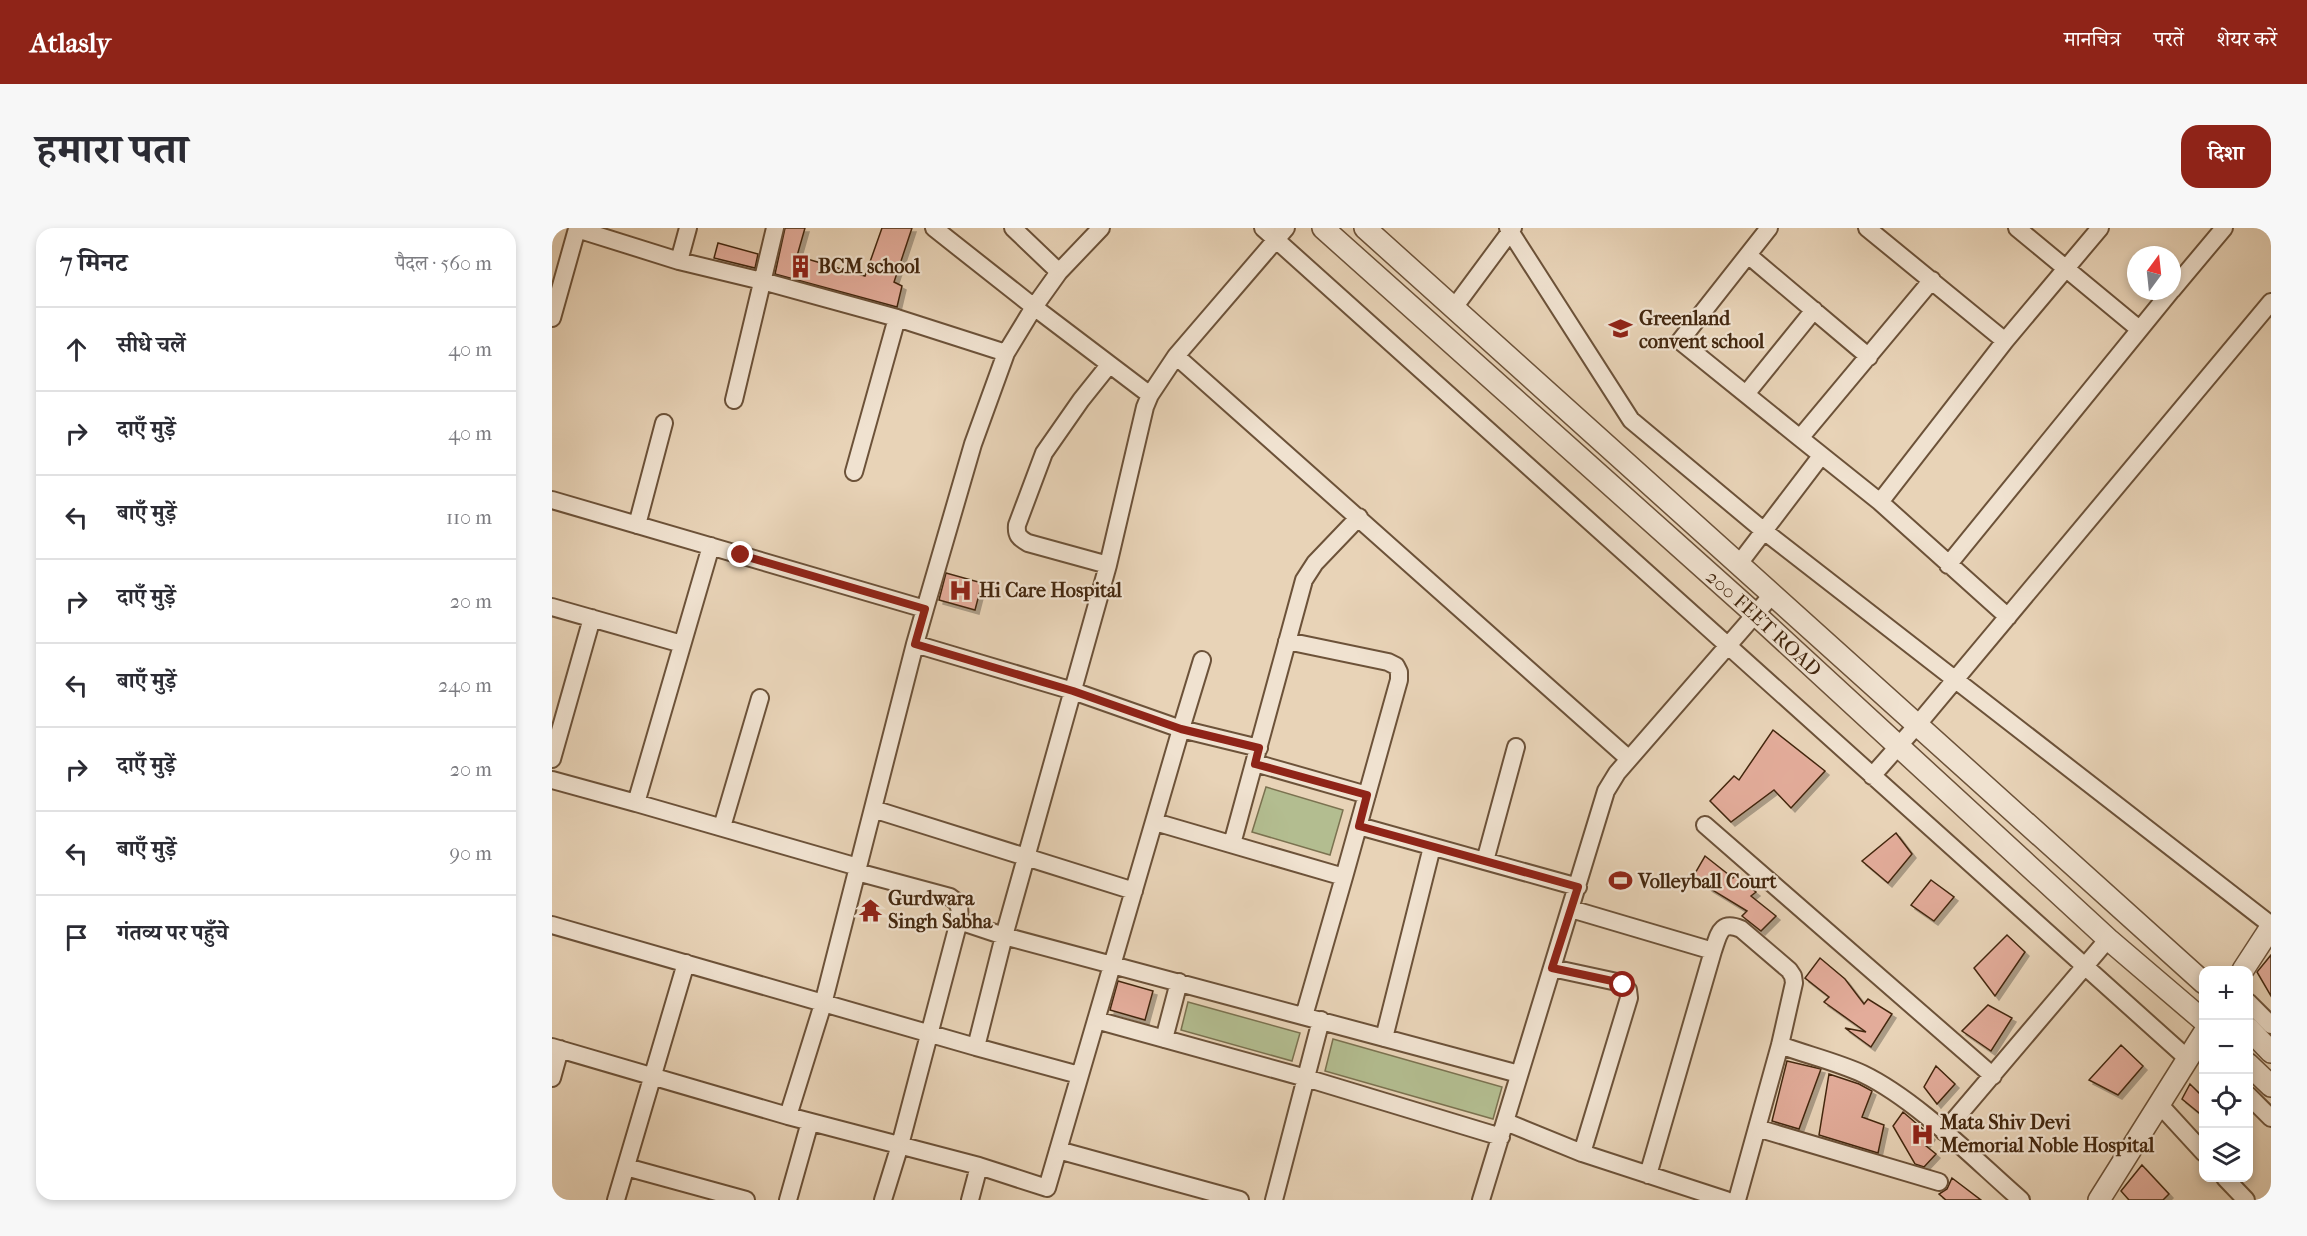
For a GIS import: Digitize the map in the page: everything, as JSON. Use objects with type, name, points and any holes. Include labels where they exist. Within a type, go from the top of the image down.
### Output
[{"type":"street","points":[[552,318],[575,228],[679,261],[897,318],[1006,353]]},
{"type":"street","points":[[679,261],[688,228]]},
{"type":"street","points":[[734,400],[775,228]]},
{"type":"street","points":[[934,228],[1150,395]]},
{"type":"street","points":[[1014,228],[1059,272]]},
{"type":"street","points":[[788,1116],[823,1004],[915,644],[973,444],[1006,353],[1059,272],[1101,228]]},
{"type":"street","name":"200 FEET ROAD","points":[[1323,228],[1756,615],[2108,939],[2203,1020]]},
{"type":"street","points":[[1365,228],[2199,978]]},
{"type":"street","points":[[1769,228],[1680,341],[1880,502],[2008,617]]},
{"type":"street","points":[[1867,228],[2005,341]]},
{"type":"street","points":[[2017,228],[2139,329]]},
{"type":"street","points":[[1880,502],[2005,341],[2100,228]]},
{"type":"street","points":[[2181,279],[2224,228]]},
{"type":"street","points":[[1453,309],[1511,229],[1631,420],[1764,531],[2271,926],[2246,966]]},
{"type":"street","points":[[976,1047],[1004,936],[1108,565],[1145,407],[1150,395],[1176,356],[1275,232],[1728,647],[2085,968],[2198,1046],[2159,1104],[2107,1197]]},
{"type":"street","points":[[1748,255],[1869,357]]},
{"type":"street","points":[[1800,438],[1932,280]]},
{"type":"street","points":[[1948,565],[2164,300]]},
{"type":"street","points":[[1872,776],[2271,302]]},
{"type":"street","points":[[1746,394],[1814,310]]},
{"type":"street","points":[[854,472],[897,318]]},
{"type":"street","points":[[1176,356],[1629,759]]},
{"type":"street","points":[[1108,565],[1028,543],[1019,538],[1016,532],[1044,453],[1075,408],[1109,365]]},
{"type":"street","points":[[637,525],[664,423]]},
{"type":"street","points":[[1738,565],[1821,456]]},
{"type":"street","points":[[552,500],[925,609]]},
{"type":"street","points":[[1232,844],[1301,590],[1309,571],[1359,518]]},
{"type":"street","points":[[636,803],[711,546]]},
{"type":"street","points":[[1481,1200],[1606,791],[1629,759],[1772,595]]},
{"type":"street","points":[[552,607],[682,644]]},
{"type":"street","points":[[552,759],[592,618]]},
{"type":"street","points":[[1287,641],[1396,666],[1399,672],[1399,680],[1359,826],[1304,1016]]},
{"type":"street","points":[[915,644],[1073,691],[1367,795]]},
{"type":"street","points":[[552,1078],[556,1048],[788,1116],[979,1166],[1045,1194],[1202,660]]},
{"type":"street","points":[[722,827],[760,698]]},
{"type":"street","points":[[1485,861],[1516,747]]},
{"type":"street","points":[[552,780],[722,827],[950,897],[961,907],[900,1145],[883,1200]]},
{"type":"street","points":[[873,809],[1134,891]]},
{"type":"street","points":[[1155,822],[1344,877]]},
{"type":"street","points":[[1705,825],[1993,1076]]},
{"type":"street","points":[[1359,826],[1578,887]]},
{"type":"street","points":[[1383,1038],[1432,847]]},
{"type":"street","points":[[1571,909],[1713,951]]},
{"type":"street","points":[[959,921],[1004,936],[1519,1074]]},
{"type":"street","points":[[552,925],[1079,1075]]},
{"type":"street","points":[[1648,1175],[1713,951],[1722,929],[1734,926],[1741,929],[1789,970],[1794,983],[1780,1045],[1737,1200]]},
{"type":"street","points":[[1944,1132],[2108,939]]},
{"type":"street","points":[[616,1200],[686,963]]},
{"type":"street","points":[[1552,968],[1617,982],[1628,990],[1629,998],[1582,1153]]},
{"type":"street","points":[[1164,1039],[1179,982]]},
{"type":"street","points":[[2253,1007],[2271,1025]]},
{"type":"street","points":[[1096,1020],[1503,1130],[1726,1200]]},
{"type":"street","points":[[1274,1200],[1321,1020]]},
{"type":"street","points":[[2253,1033],[2271,1052]]},
{"type":"street","points":[[1780,1045],[1861,1073],[1877,1082],[1944,1132],[2021,1200]]},
{"type":"street","points":[[2253,1069],[2271,1086]]},
{"type":"street","points":[[2253,1100],[2271,1118]]},
{"type":"street","points":[[2159,1104],[2199,1148]]},
{"type":"street","points":[[788,1200],[810,1122]]},
{"type":"street","points":[[1757,1128],[1939,1182]]},
{"type":"street","points":[[1058,1150],[1240,1200]]},
{"type":"street","points":[[970,1200],[979,1166]]},
{"type":"street","points":[[626,1167],[746,1200]]},
{"type":"street","points":[[2229,1182],[2246,1200]]},
{"type":"green space","points":[[1266,787],[1343,810],[1330,855],[1252,832]]},
{"type":"green space","points":[[1188,1002],[1300,1033],[1292,1061],[1181,1030]]},
{"type":"green space","points":[[1333,1039],[1502,1087],[1493,1119],[1325,1071]]},
{"type":"building","name":"BCM school","points":[[785,228],[805,228],[797,256],[865,276],[882,228],[912,228],[894,282],[902,286],[897,307],[775,274]]},
{"type":"building","points":[[718,243],[758,254],[755,268],[714,258]]},
{"type":"building","points":[[946,573],[982,583],[975,610],[939,600]]},
{"type":"building","points":[[1773,730],[1825,771],[1791,808],[1774,790],[1731,822],[1710,801],[1734,776],[1739,780]]},
{"type":"building","points":[[1896,833],[1912,854],[1888,883],[1862,861]]},
{"type":"building","points":[[1705,856],[1733,878],[1735,876],[1756,892],[1751,896],[1776,916],[1761,931],[1742,916],[1747,911],[1709,888],[1694,875]]},
{"type":"building","points":[[1931,880],[1954,897],[1934,921],[1911,905]]},
{"type":"building","points":[[2007,935],[2025,952],[1995,996],[1974,968]]},
{"type":"building","points":[[2271,955],[2271,996],[2257,972]]},
{"type":"building","points":[[1820,958],[1845,979],[1864,1004],[1868,999],[1892,1014],[1871,1047],[1845,1028],[1866,1032],[1824,1002],[1829,997],[1805,978]]},
{"type":"building","points":[[1118,981],[1153,991],[1145,1020],[1110,1010]]},
{"type":"building","points":[[1988,1005],[2012,1018],[1991,1051],[1962,1031]]},
{"type":"building","points":[[2121,1045],[2143,1066],[2118,1095],[2089,1080]]},
{"type":"building","points":[[1787,1061],[1821,1069],[1799,1129],[1772,1121]]},
{"type":"building","points":[[1936,1066],[1955,1084],[1937,1104],[1924,1087]]},
{"type":"building","points":[[1829,1074],[1872,1091],[1862,1117],[1884,1125],[1878,1153],[1819,1135]]},
{"type":"building","points":[[2190,1084],[2199,1093],[2199,1113],[2182,1099]]},
{"type":"building","points":[[1903,1112],[1931,1136],[1925,1145],[1936,1154],[1924,1167],[1915,1164],[1893,1126]]},
{"type":"building","points":[[2142,1165],[2169,1194],[2163,1200],[2129,1200],[2121,1191]]},
{"type":"building","points":[[1952,1178],[1981,1200],[1946,1200],[1939,1194],[1947,1189]]},
{"type":"place","name":"BCM school","points":[[800,266]]},
{"type":"place","name":"Greenland convent school","points":[[1621,329]]},
{"type":"place","name":"Hi Care Hospital","points":[[961,590]]},
{"type":"place","name":"Volleyball Court","points":[[1620,881]]},
{"type":"place","name":"Gurdwara Singh Sabha","points":[[870,910]]},
{"type":"place","name":"Mata Shiv Devi Memorial Noble Hospital","points":[[1922,1134]]},
{"type":"route","points":[[741,555],[925,609],[915,644],[1073,691],[1181,729],[1259,748],[1255,764],[1367,795],[1359,826],[1578,887],[1552,968],[1623,985]]}]
